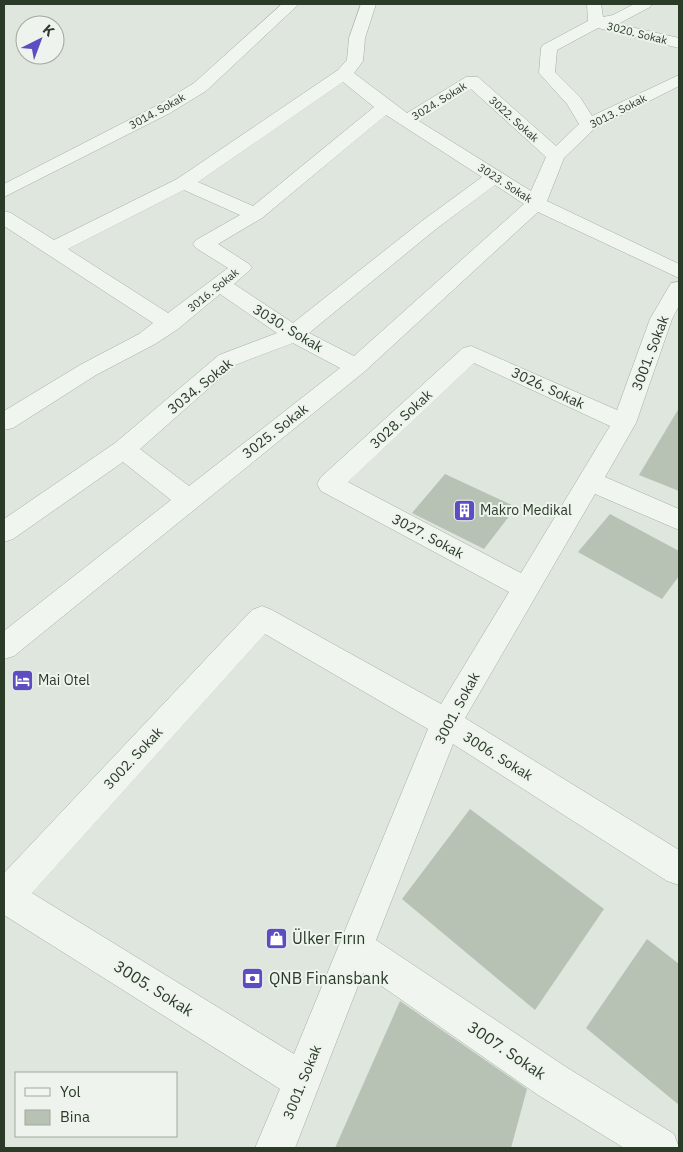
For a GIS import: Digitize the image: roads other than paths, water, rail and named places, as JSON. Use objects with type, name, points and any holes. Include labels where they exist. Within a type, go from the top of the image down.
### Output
[{"type":"street","name":"3014. Sokak","points":[[4,192],[164,108],[200,87],[291,4]]},
{"type":"street","points":[[54,248],[184,183],[253,134],[344,74],[355,61],[358,38],[368,4]]},
{"type":"street","points":[[594,4],[596,23]]},
{"type":"street","points":[[588,126],[574,101],[547,73],[549,48],[596,23],[618,19],[645,4]]},
{"type":"street","name":"3020. Sokak","points":[[596,23],[679,43]]},
{"type":"street","name":"3023. Sokak","points":[[344,74],[385,107],[536,203],[679,272]]},
{"type":"street","name":"3013. Sokak","points":[[536,203],[556,156],[588,126],[679,80]]},
{"type":"street","name":"3024. Sokak","points":[[406,121],[472,81]]},
{"type":"street","name":"3022. Sokak","points":[[472,81],[556,156]]},
{"type":"street","name":"3016. Sokak","points":[[7,415],[147,339],[170,324],[242,268],[203,244],[255,214],[385,107]]},
{"type":"street","name":"3034. Sokak","points":[[5,529],[124,449],[227,360],[294,334],[429,225],[496,176]]},
{"type":"street","points":[[184,183],[255,214]]},
{"type":"street","name":"3025. Sokak","points":[[4,647],[356,367],[536,203]]},
{"type":"street","points":[[4,217],[170,324]]},
{"type":"street","name":"3030. Sokak","points":[[221,285],[294,334],[356,367]]},
{"type":"street","name":"3001. Sokak","points":[[275,1148],[446,723],[624,423],[661,319],[679,288]]},
{"type":"street","name":"3026. Sokak","points":[[471,353],[624,423]]},
{"type":"street","name":"3028. Sokak","points":[[330,484],[471,353]]},
{"type":"street","points":[[124,449],[188,499]]},
{"type":"street","points":[[590,482],[679,520]]},
{"type":"street","name":"3027. Sokak","points":[[330,484],[525,588]]},
{"type":"street","name":"3006. Sokak","points":[[262,618],[446,723],[679,869]]},
{"type":"street","name":"3002. Sokak","points":[[5,897],[262,618]]},
{"type":"street","name":"3005. Sokak","points":[[5,897],[302,1081]]},
{"type":"street","name":"3007. Sokak","points":[[356,946],[552,1081],[660,1148]]},
{"type":"place","name":"Makro Medikal","points":[[464,510]]},
{"type":"place","name":"Mai Otel","points":[[22,680]]},
{"type":"place","name":"Ülker Fırın","points":[[276,938]]},
{"type":"place","name":"QNB Finansbank","points":[[253,978]]}]
